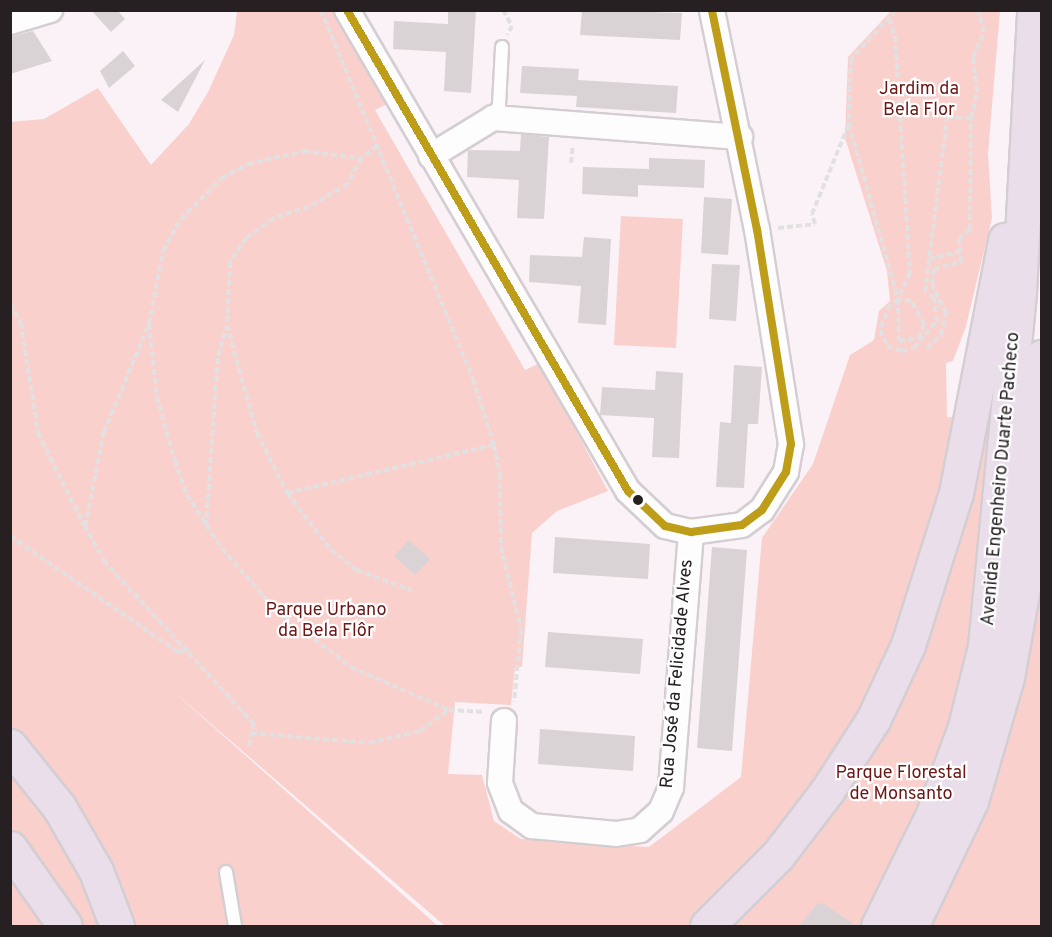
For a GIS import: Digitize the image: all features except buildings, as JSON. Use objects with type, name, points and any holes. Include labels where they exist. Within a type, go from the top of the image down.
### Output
[{"type":"highway","name":"Avenida Engenheiro Duarte Pacheco","points":[[878,927],[933,814],[965,727],[985,646],[1019,291],[1025,141],[1034,10]]},
{"type":"highway","points":[[707,927],[778,855],[850,758],[919,619],[956,493],[1025,141]]},
{"type":"highway","name":"Avenida Engenheiro Duarte Pacheco","points":[[911,927],[971,801],[1007,677],[1023,587],[1041,357]]},
{"type":"highway","points":[[10,746],[59,807],[96,871],[117,927]]},
{"type":"highway","points":[[10,848],[65,927]]},
{"type":"street","points":[[10,22],[50,10]]},
{"type":"street","points":[[347,10],[628,491],[665,526],[691,532],[742,525],[777,494],[786,472],[788,417],[740,137],[712,10]]},
{"type":"street","points":[[431,156],[493,118],[740,137]]},
{"type":"street","name":"Rua José da Felicidade Alves","points":[[509,718],[500,783],[511,811],[532,826],[616,834],[640,830],[660,811],[671,787],[691,532]]},
{"type":"lane","points":[[493,118],[499,105],[502,47]]},
{"type":"lane","points":[[226,872],[235,927]]},
{"type":"path","points":[[321,10],[473,379],[494,446],[500,474],[501,547],[520,629],[509,718]]},
{"type":"path","points":[[502,10],[512,26],[502,47]]},
{"type":"path","points":[[896,10],[851,58],[849,123],[898,299],[899,341],[910,343],[919,338],[924,324],[918,307],[898,299]]},
{"type":"path","points":[[927,348],[941,335],[946,313],[932,284],[934,269],[961,262],[958,239],[970,229],[971,118],[977,91],[973,57],[984,32],[978,10]]},
{"type":"path","points":[[889,19],[899,94],[910,273],[898,299],[882,317],[880,330],[887,346],[902,351],[914,348],[937,321],[934,297],[925,292],[947,117]]},
{"type":"path","points":[[899,94],[924,93],[947,117],[971,118]]},
{"type":"path","points":[[757,230],[815,224],[812,214],[849,123]]},
{"type":"path","points":[[206,526],[217,367],[227,325],[230,262],[246,238],[273,218],[309,207],[348,184],[361,158],[377,146]]},
{"type":"path","points":[[85,526],[104,432],[149,324],[163,251],[182,219],[222,178],[248,164],[304,151],[361,158]]},
{"type":"path","points":[[929,259],[960,252]]},
{"type":"path","points":[[10,304],[38,433],[85,526],[105,561],[189,650],[254,724],[249,746]]},
{"type":"path","points":[[149,324],[158,397],[175,461],[206,526],[278,612],[351,667],[449,710],[504,714],[509,718]]},
{"type":"path","points":[[227,325],[253,422],[287,493],[331,550],[357,570],[411,590]]},
{"type":"path","points":[[287,493],[494,446]]},
{"type":"path","points":[[10,536],[178,652],[189,650]]},
{"type":"path","points":[[251,734],[369,743],[420,731],[449,710]]},
{"type":"green space","name":"Parque Urbano da Bela Flôr","points":[[237,11],[335,11],[389,103],[375,110],[525,370],[540,363],[608,491],[557,511],[532,533],[522,667],[515,667],[511,705],[455,702],[448,774],[482,775],[494,821],[521,839],[649,847],[741,777],[762,538],[813,464],[850,355],[874,340],[879,311],[890,301],[887,271],[845,138],[848,57],[891,11],[1000,11],[988,153],[992,218],[966,326],[953,361],[946,363],[947,417],[1041,421],[1041,926],[445,926],[166,685],[438,926],[11,926],[10,122],[44,119],[98,88],[151,165],[189,124],[208,92],[234,35]]},
{"type":"green space","points":[[621,216],[683,219],[676,348],[614,345]]},
{"type":"transit line","points":[[347,10],[628,491],[665,526],[691,532],[742,525],[762,510],[786,472],[791,444],[757,230],[712,10]]},
{"type":"park label","name":"Jardim da Bela Flor","points":[[919,101]]},
{"type":"park label","name":"Parque Florestal de Monsanto","points":[[901,785]]}]
